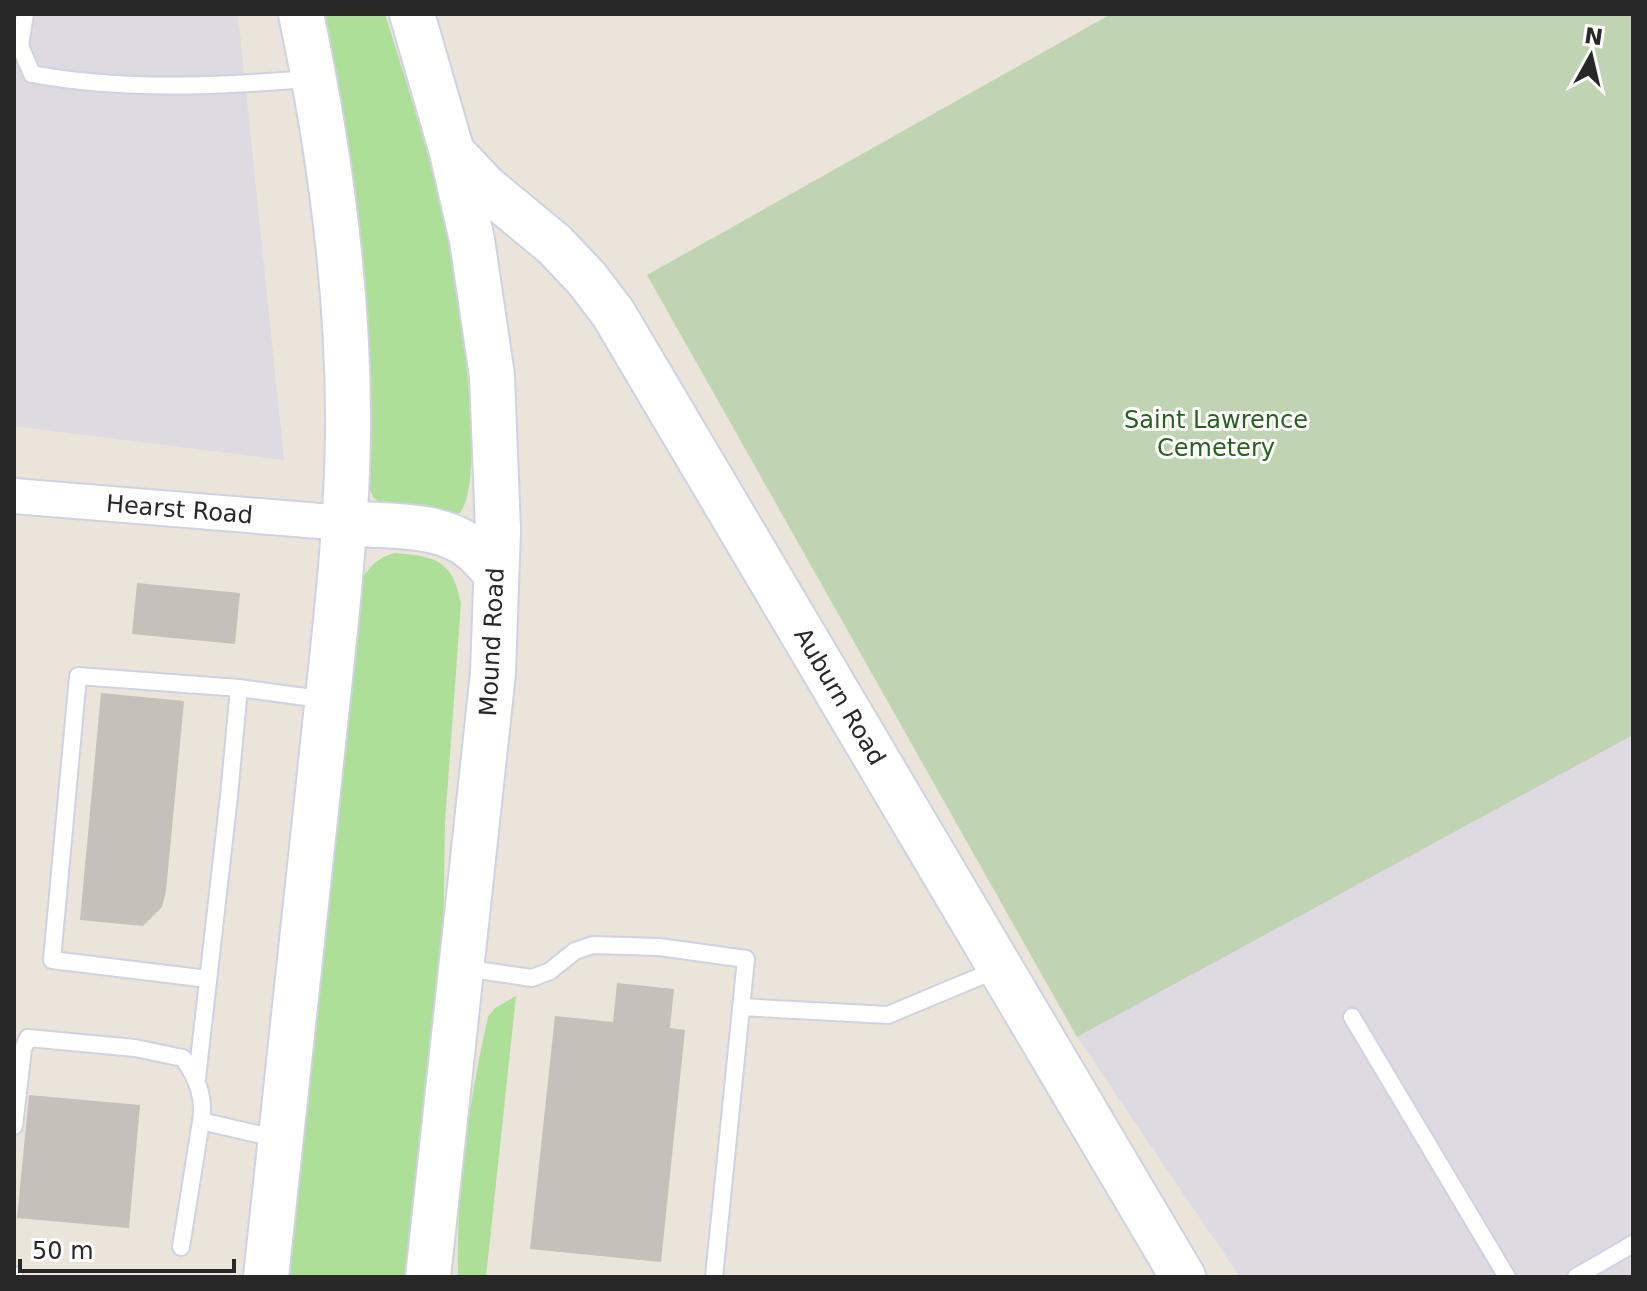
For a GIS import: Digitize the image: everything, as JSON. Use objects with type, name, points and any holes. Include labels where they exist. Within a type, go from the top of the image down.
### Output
[{"type":"main road","points":[[266,1277],[344,523],[348,420],[342,279],[326,138],[301,14]]},
{"type":"main road","name":"Mound Road","points":[[412,14],[452,152],[472,240],[492,376],[497,515],[493,673],[428,1277]]},
{"type":"main road","name":"Auburn Road","points":[[452,152],[485,187],[555,245],[613,313],[1183,1277]]},
{"type":"main road","points":[[344,523],[443,534],[473,549],[496,573]]},
{"type":"street","name":"Hearst Road","points":[[14,496],[344,523]]},
{"type":"lane","points":[[25,14],[17,48],[32,74],[73,81],[218,86],[315,78]]},
{"type":"lane","points":[[208,979],[52,960],[78,676],[239,688],[327,700]]},
{"type":"lane","points":[[181,1247],[203,1107],[197,1078],[239,688]]},
{"type":"lane","points":[[462,968],[532,978],[550,971],[575,951],[593,945],[659,947],[746,959],[714,1277]]},
{"type":"lane","points":[[741,1007],[888,1015],[1000,968]]},
{"type":"lane","points":[[1352,1017],[1507,1277]]},
{"type":"lane","points":[[14,1126],[23,1049],[28,1038],[135,1048],[183,1058],[197,1078]]},
{"type":"lane","points":[[201,1121],[280,1140]]},
{"type":"lane","points":[[1576,1277],[1633,1244]]},
{"type":"shaded area","points":[[14,14],[238,14],[284,460],[14,426]]},
{"type":"shaded area","points":[[1633,735],[1633,1277],[1240,1277],[1077,1037]]},
{"type":"green space","points":[[315,14],[385,14],[425,145],[443,217],[459,305],[470,407],[468,490],[460,513],[383,506],[373,497],[364,476]]},
{"type":"green space","name":"Saint Lawrence Cemetery","points":[[1111,14],[1633,14],[1633,735],[1077,1037],[647,275]]},
{"type":"green space","points":[[395,553],[421,556],[440,563],[453,577],[461,603],[445,822],[443,948],[409,1277],[286,1277],[357,587],[372,566]]},
{"type":"green space","points":[[516,996],[486,1277],[458,1277],[462,1179],[481,1049],[488,1017],[495,1008]]},
{"type":"building","points":[[137,583],[240,593],[235,644],[132,634]]},
{"type":"building","points":[[101,693],[184,701],[166,891],[162,907],[143,926],[80,920]]},
{"type":"building","points":[[617,983],[674,989],[670,1028],[685,1030],[661,1262],[530,1249],[555,1016],[613,1022]]},
{"type":"building","points":[[29,1095],[140,1105],[129,1228],[17,1218]]}]
